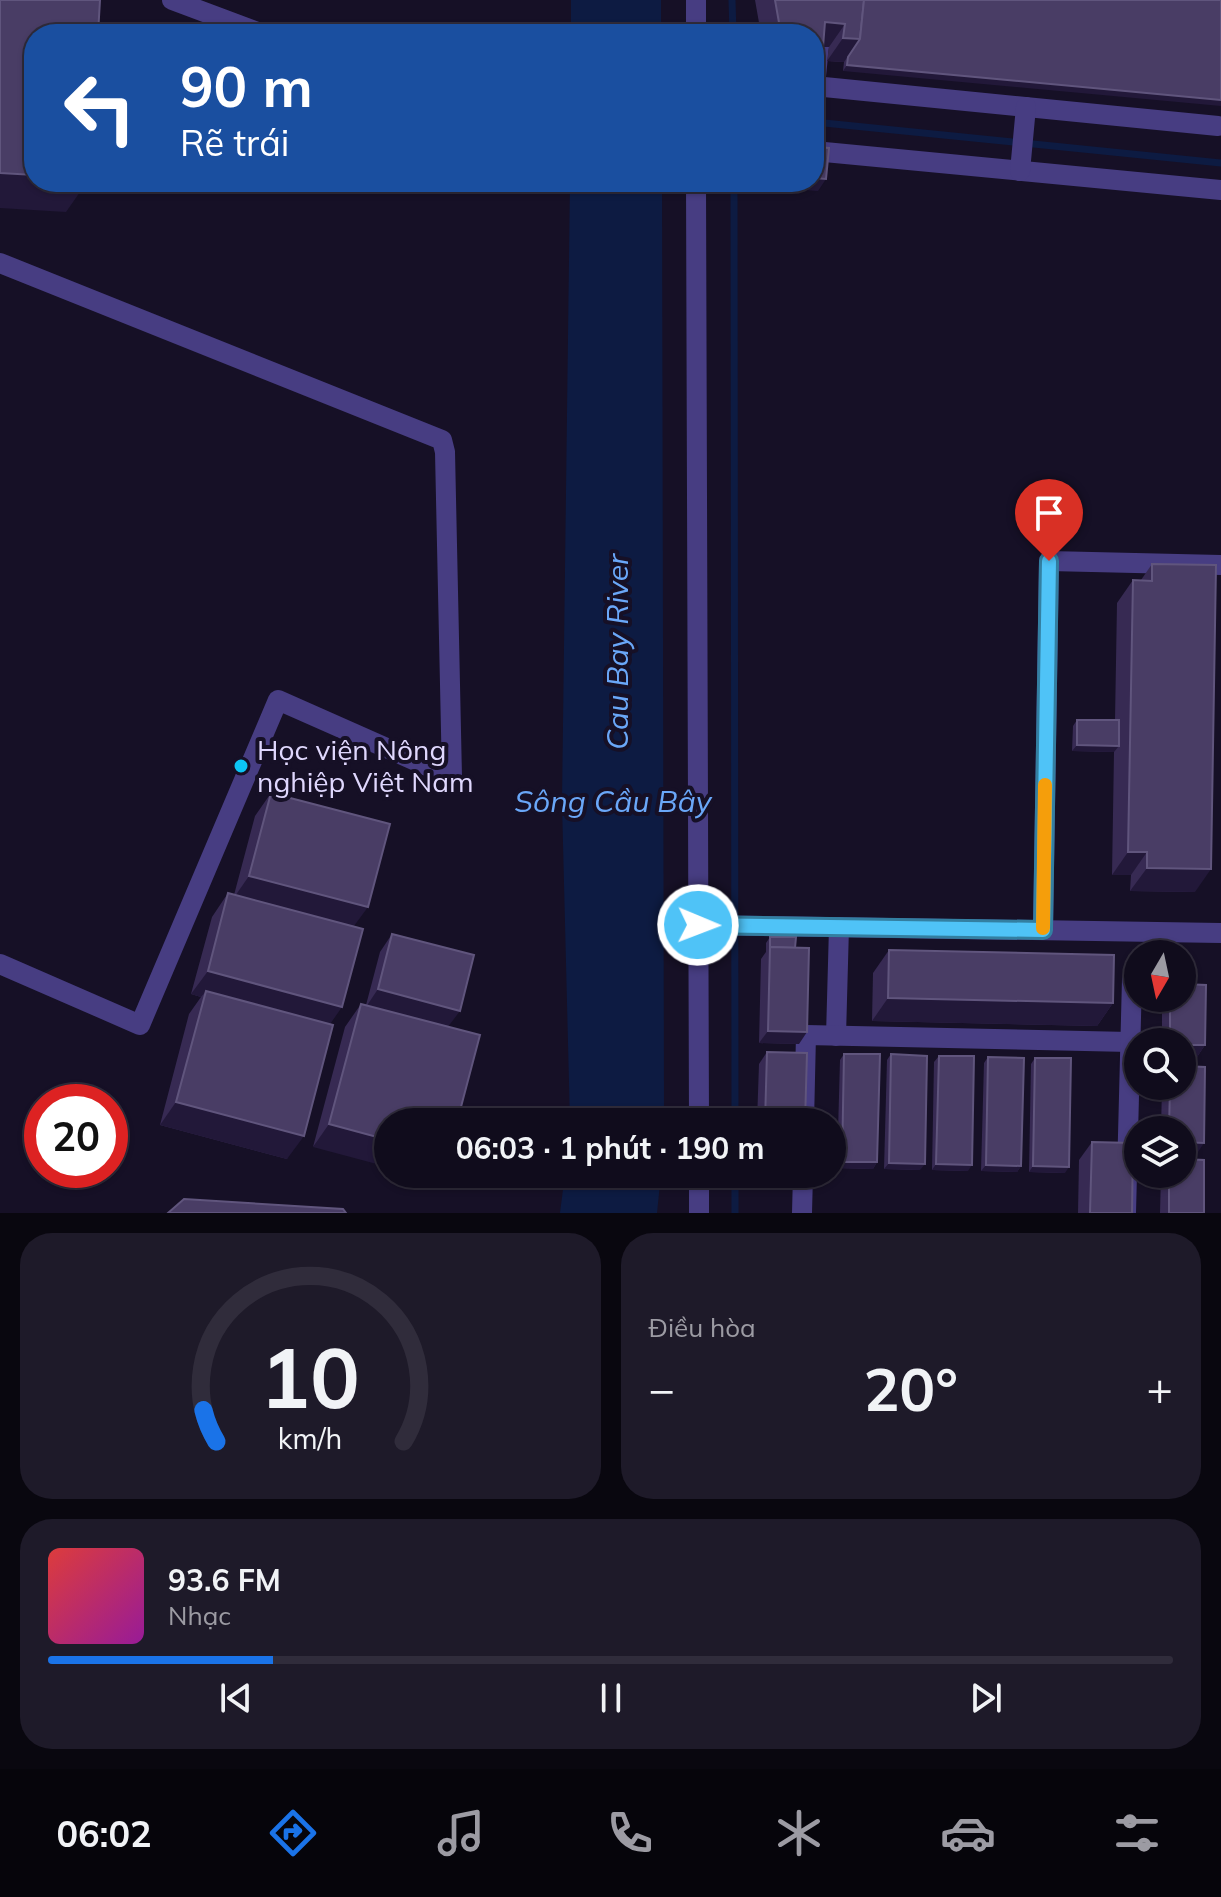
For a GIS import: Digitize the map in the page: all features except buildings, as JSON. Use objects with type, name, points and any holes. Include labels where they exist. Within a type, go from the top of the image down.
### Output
[{"type":"street","points":[[172,0],[236,24]]},
{"type":"street","points":[[696,0],[696,24]]},
{"type":"street","points":[[824,87],[1025,116],[1218,126]]},
{"type":"street","points":[[1020,164],[1025,116]]},
{"type":"street","points":[[824,152],[1020,164],[1221,190]]},
{"type":"street","points":[[696,192],[705,925],[699,1108]]},
{"type":"street","points":[[0,263],[442,440],[445,452],[452,777],[278,700],[140,1025],[0,964]]},
{"type":"street","points":[[1043,930],[1049,561],[1221,565]]},
{"type":"street","points":[[705,925],[1221,933]]},
{"type":"street","points":[[836,1036],[839,927]]},
{"type":"street","points":[[804,1108],[806,1035],[1124,1042]]},
{"type":"street","points":[[1126,1213],[1129,1100]]},
{"type":"street","points":[[699,1188],[699,1213]]},
{"type":"street","points":[[802,1213],[803,1188]]},
{"type":"water","points":[[571,0],[661,0],[661,24],[571,24]]},
{"type":"water","name":"Sông Cầu Bây","points":[[570,192],[662,192],[664,1108],[570,1108],[562,803]]},
{"type":"water","points":[[563,1188],[660,1188],[657,1213],[560,1213]]},
{"type":"waterway","points":[[732,0],[733,24]]},
{"type":"waterway","points":[[824,123],[1221,163]]},
{"type":"waterway","points":[[734,192],[735,1108]]},
{"type":"waterway","points":[[735,1188],[735,1213]]},
{"type":"slow traffic","points":[[1043,928],[1045,785]]},
{"type":"place","name":"Học viện Nông nghiệp Việt Nam","points":[[241,766]]},
{"type":"route","points":[[698,925],[1043,930],[1049,561]]},
{"type":"water label","name":"Cau Bay River","points":[[618,652]]}]
